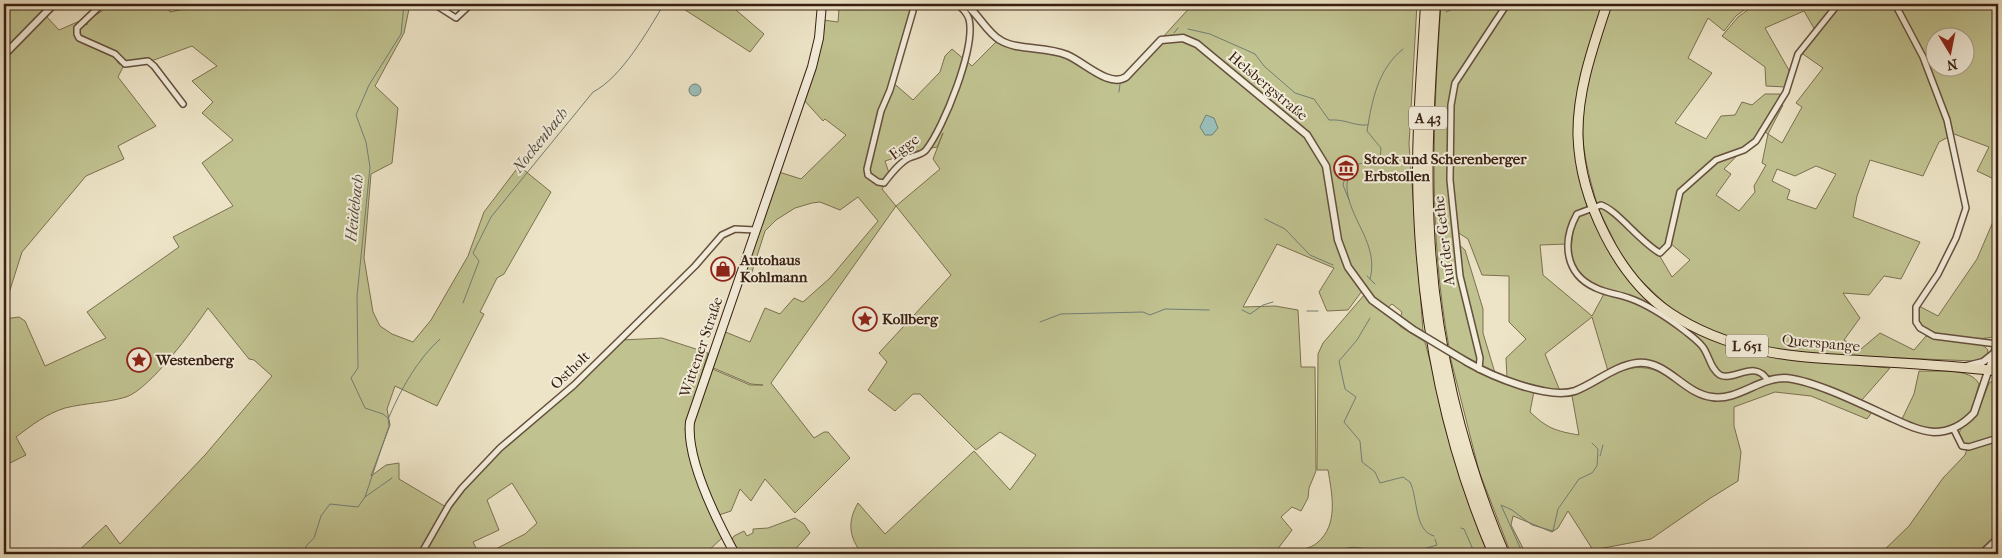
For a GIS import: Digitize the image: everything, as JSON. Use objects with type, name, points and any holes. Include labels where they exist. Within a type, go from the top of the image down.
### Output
[{"type":"highway","name":"A 43","points":[[1426,4],[1418,172],[1420,235],[1428,317],[1438,371],[1456,447],[1471,496],[1494,554]]},
{"type":"highway","name":"A 43","points":[[1435,4],[1428,117],[1429,232],[1433,283],[1445,356],[1463,436],[1480,492],[1504,554]]},
{"type":"main road","name":"Wittener Straße","points":[[735,554],[702,480],[692,449],[690,432],[698,394],[812,67],[819,38],[822,4]]},
{"type":"main road","name":"Querspange","points":[[1607,4],[1590,58],[1581,98],[1579,122],[1581,163],[1593,207],[1606,237],[1626,268],[1668,312],[1702,330],[1761,350],[1799,356],[1994,370]]},
{"type":"street","points":[[4,55],[54,4]]},
{"type":"street","points":[[102,4],[77,28],[76,34],[79,38],[115,54],[125,64],[148,61],[183,104]]},
{"type":"street","points":[[434,4],[456,18],[471,4]]},
{"type":"street","name":"Egge","points":[[912,4],[913,11],[890,90],[881,111],[867,168],[868,174],[878,182],[884,182],[908,159],[924,152],[938,131],[962,70],[969,28],[967,15],[957,4]]},
{"type":"street","name":"Helsbergstraße","points":[[965,4],[973,10],[998,40],[1017,47],[1051,49],[1070,56],[1111,80],[1121,80],[1161,40],[1183,38],[1197,44],[1307,135],[1326,166],[1338,240],[1348,268],[1372,300],[1412,329],[1478,369],[1512,382],[1560,393],[1574,391],[1623,366],[1638,363],[1665,370],[1710,397],[1725,397],[1768,381],[1785,378],[1831,392],[1923,430],[1934,432],[1953,428]]},
{"type":"street","name":"Auf der Gethe","points":[[1478,369],[1480,358],[1460,276],[1450,180],[1451,105],[1455,83],[1507,4]]},
{"type":"street","points":[[1768,381],[1762,374],[1751,370],[1726,376],[1720,374],[1715,370],[1703,346],[1685,331],[1646,305],[1596,288],[1583,281],[1569,262],[1568,245],[1577,214],[1593,207],[1606,206],[1650,247],[1660,253],[1668,245],[1680,192],[1716,160],[1744,150],[1756,141],[1786,92],[1798,54],[1838,4]]},
{"type":"street","points":[[1895,4],[1923,57],[1947,120],[1966,208],[1956,238],[1938,274],[1916,307],[1916,322],[1920,328],[1934,336],[1998,343],[1994,353],[1994,370],[1974,413],[1968,420],[1953,428],[1962,446],[1969,447],[1998,438]]},
{"type":"street","name":"Ostholt","points":[[421,554],[448,505],[500,448],[574,385],[695,266],[722,235],[736,229],[755,230]]},
{"type":"street","points":[[1960,368],[1983,362],[1994,353]]},
{"type":"street","points":[[1994,353],[1998,362]]},
{"type":"street","points":[[1981,554],[1998,538]]},
{"type":"green space","points":[[4,4],[51,4],[4,52]]},
{"type":"green space","points":[[107,4],[167,4],[170,12],[206,4],[410,4],[404,33],[375,86],[398,108],[392,163],[371,174],[364,258],[373,312],[380,326],[392,334],[413,342],[431,320],[468,256],[484,212],[519,166],[551,192],[504,274],[497,278],[480,312],[484,314],[437,406],[395,386],[387,409],[390,425],[371,476],[386,465],[399,463],[399,479],[446,507],[419,554],[75,554],[106,525],[120,544],[205,455],[272,376],[254,360],[249,359],[208,308],[159,371],[136,392],[118,399],[65,408],[45,417],[16,437],[26,455],[4,466],[4,319],[19,317],[25,321],[45,366],[106,338],[87,312],[179,247],[173,237],[233,206],[202,163],[233,140],[202,113],[213,102],[192,81],[217,66],[192,46],[154,60],[125,63],[112,54],[119,64],[124,65],[118,77],[156,126],[118,146],[124,159],[86,176],[22,252],[9,293],[4,300],[4,58],[46,16],[59,30],[82,20],[87,25],[88,20],[102,11]]},
{"type":"green space","points":[[676,4],[729,4],[764,34],[750,52]]},
{"type":"green space","points":[[856,4],[910,4],[911,10],[890,80],[913,100],[940,72],[945,56],[952,49],[972,66],[997,41],[1049,51],[1068,57],[1118,82],[1162,41],[1183,39],[1196,45],[1306,135],[1324,165],[1336,240],[1362,291],[1348,310],[1327,311],[1319,292],[1334,268],[1277,244],[1243,307],[1275,306],[1298,310],[1301,367],[1315,367],[1316,471],[1309,488],[1308,498],[1301,511],[1292,507],[1281,517],[1292,530],[1274,554],[1195,554],[1199,551],[1193,554],[862,554],[854,542],[851,529],[852,517],[858,503],[885,534],[974,451],[1010,490],[1036,455],[1000,432],[976,450],[920,394],[913,394],[895,411],[868,390],[887,362],[879,353],[951,275],[896,206],[771,383],[814,438],[824,432],[828,432],[850,458],[795,513],[765,479],[751,501],[740,489],[731,511],[719,515],[701,472],[692,437],[693,420],[710,368],[750,385],[763,385],[751,384],[711,367],[723,331],[750,342],[765,308],[780,314],[794,298],[803,302],[830,278],[878,221],[858,197],[840,210],[820,202],[795,208],[776,220],[765,231],[750,278],[743,276],[779,172],[801,179],[846,135],[825,119],[823,121],[803,99],[823,20],[838,22],[839,9]],"holes":[[[943,133],[933,159],[940,169],[896,206],[882,189],[890,176],[885,161],[937,147]]]},
{"type":"green space","points":[[1193,4],[1417,4],[1409,144],[1423,331],[1400,319],[1402,312],[1392,304],[1386,309],[1364,286],[1352,268],[1340,239],[1328,172],[1324,160],[1308,134],[1183,37],[1162,38]]},
{"type":"green space","points":[[1441,4],[1505,4],[1453,83],[1449,181],[1455,241],[1465,250],[1483,309],[1483,333],[1495,373],[1449,347],[1442,304],[1435,219],[1434,176],[1434,133]]},
{"type":"green space","points":[[1509,4],[1604,4],[1580,84],[1575,124],[1577,166],[1587,207],[1580,209],[1574,219],[1567,244],[1540,245],[1543,275],[1592,316],[1605,292],[1658,314],[1694,339],[1707,355],[1719,376],[1750,372],[1769,379],[1739,392],[1721,395],[1705,392],[1659,363],[1645,360],[1629,362],[1608,371],[1592,317],[1545,354],[1560,391],[1507,378],[1506,358],[1526,339],[1509,322],[1509,276],[1482,275],[1468,239],[1457,232],[1451,180],[1453,105],[1457,84],[1466,66],[1488,38]]},
{"type":"green space","points":[[1611,4],[1752,4],[1736,16],[1724,31],[1708,18],[1688,58],[1712,73],[1675,123],[1706,139],[1721,116],[1735,115],[1742,102],[1752,105],[1765,94],[1780,94],[1778,103],[1783,105],[1768,134],[1782,143],[1802,107],[1796,103],[1823,68],[1800,52],[1839,4],[1998,4],[1998,181],[1977,171],[1989,147],[1954,134],[1939,142],[1923,176],[1870,160],[1857,196],[1853,217],[1920,242],[1901,279],[1884,276],[1869,295],[1843,293],[1860,318],[1844,340],[1861,349],[1880,333],[1914,350],[1926,336],[1969,342],[1984,346],[1988,350],[1987,357],[1974,361],[1800,354],[1762,349],[1698,326],[1670,308],[1627,267],[1598,208],[1602,207],[1613,213],[1640,240],[1658,253],[1672,277],[1690,260],[1670,243],[1660,252],[1606,204],[1597,204],[1588,172],[1583,140],[1584,105],[1595,54]],"holes":[[[1762,130],[1768,134],[1762,163],[1766,165],[1754,186],[1755,192],[1739,211],[1716,195],[1731,174],[1724,169]],[[1816,166],[1836,174],[1816,209],[1787,199],[1790,190],[1772,181],[1777,169],[1795,176]]]},
{"type":"green space","points":[[1756,4],[1837,4],[1815,30],[1804,11],[1765,28],[1790,72],[1786,87],[1766,86],[1765,67],[1722,36],[1738,17]]},
{"type":"green space","points":[[1589,209],[1604,242],[1623,271],[1693,330],[1798,360],[1890,368],[1861,401],[1816,384],[1774,377],[1750,370],[1727,374],[1721,373],[1716,369],[1704,345],[1645,304],[1597,287],[1584,280],[1570,261],[1573,231],[1581,212]]},
{"type":"green space","points":[[1998,210],[1997,335],[1982,338],[1958,337],[1925,329],[1918,320],[1919,306],[1938,316],[1977,259]]},
{"type":"green space","points":[[1365,294],[1401,327],[1425,342],[1462,484],[1489,554],[1292,554],[1317,543],[1324,536],[1331,518],[1332,499],[1328,470],[1317,470],[1318,354],[1323,343]]},
{"type":"green space","points":[[662,338],[708,353],[685,429],[694,467],[722,538],[705,554],[486,554],[525,534],[537,523],[512,483],[487,500],[499,530],[473,542],[479,554],[423,554],[462,489],[501,450],[622,340]]},
{"type":"green space","points":[[1450,356],[1491,377],[1534,391],[1530,412],[1541,422],[1552,428],[1579,435],[1572,396],[1611,375],[1635,368],[1647,368],[1661,372],[1693,393],[1708,399],[1729,399],[1767,384],[1786,381],[1811,386],[1872,412],[1867,419],[1811,396],[1775,392],[1734,407],[1734,426],[1741,452],[1738,481],[1651,539],[1593,550],[1568,511],[1558,528],[1552,532],[1513,516],[1511,525],[1526,554],[1511,554],[1479,471]]},
{"type":"green space","points":[[1919,371],[1961,373],[1975,379],[1979,384],[1971,413],[1958,423],[1943,429],[1923,428],[1902,419],[1914,394]]},
{"type":"green space","points":[[1998,378],[1998,437],[1969,445],[1963,443],[1959,433],[1961,429],[1979,409],[1989,383]]},
{"type":"green space","points":[[1998,440],[1998,536],[1980,554],[1880,554],[1909,526],[1943,478],[1965,455],[1967,449]]},
{"type":"green space","points":[[795,518],[804,524],[810,533],[791,554],[740,554],[732,539],[744,531],[747,536],[753,533],[753,529],[768,528]]},
{"type":"water","points":[[697,84],[700,85],[700,95],[693,96],[690,95],[689,88],[690,85]]},
{"type":"water","points":[[1206,115],[1214,118],[1218,128],[1212,135],[1205,135],[1200,127]]},
{"type":"waterway","name":"Heidebach","points":[[365,497],[389,426],[388,418],[383,414],[365,408],[351,378],[358,368],[357,296],[370,167],[366,142],[356,115],[369,85],[401,34],[404,4]]},
{"type":"waterway","name":"Nockenbach","points":[[463,303],[479,261],[473,253],[491,217],[593,92],[604,85],[624,65],[664,4]]},
{"type":"waterway","points":[[1446,12],[1451,10],[1454,4]]},
{"type":"waterway","points":[[1174,33],[1178,28]]},
{"type":"waterway","points":[[1188,29],[1210,34],[1255,54],[1264,66],[1295,93],[1314,99],[1329,120],[1368,125]]},
{"type":"waterway","points":[[1370,279],[1372,267],[1370,252],[1352,210],[1347,190],[1348,180],[1351,171],[1357,165],[1366,163],[1376,166],[1377,160],[1380,159],[1381,148],[1367,131],[1371,108],[1382,76],[1394,57],[1403,49]]},
{"type":"waterway","points":[[1123,82],[1128,80]]},
{"type":"waterway","points":[[1119,92],[1120,84]]},
{"type":"waterway","points":[[1347,170],[1343,185],[1349,200]]},
{"type":"waterway","points":[[1265,219],[1285,229],[1310,255],[1333,265]]},
{"type":"waterway","points":[[4,288],[9,273]]},
{"type":"waterway","points":[[1367,276],[1375,284]]},
{"type":"waterway","points":[[1242,310],[1250,314],[1263,305],[1273,302]]},
{"type":"waterway","points":[[1040,322],[1061,314],[1143,312],[1150,315],[1165,309],[1209,310]]},
{"type":"waterway","points":[[1307,311],[1318,311]]},
{"type":"waterway","points":[[1370,318],[1357,340],[1339,361],[1345,389],[1356,397],[1344,422],[1360,441],[1362,462],[1375,472],[1380,483],[1403,477],[1410,482],[1423,528],[1434,536]]},
{"type":"waterway","name":"Nockenbach","points":[[389,417],[410,375],[440,339]]},
{"type":"waterway","points":[[1523,554],[1501,505],[1512,510],[1532,525],[1553,531],[1558,509],[1579,479],[1592,473],[1597,466],[1598,449],[1592,443]]},
{"type":"waterway","points":[[1600,456],[1603,445]]},
{"type":"waterway","name":"Nockenbach","points":[[302,554],[314,538],[321,516],[330,504],[358,507],[365,497],[392,478]]},
{"type":"waterway","points":[[1461,528],[1464,529],[1475,554]]},
{"type":"waterway","points":[[1334,554],[1354,547],[1390,553],[1408,552],[1437,545],[1435,539]]},
{"type":"place","name":"Stock und Scherenberger Erbstollen","points":[[1346,168]]},
{"type":"place","name":"Autohaus Kohlmann","points":[[723,269]]},
{"type":"place","name":"Kollberg","points":[[865,319]]},
{"type":"place","name":"Westenberg","points":[[139,360]]}]
